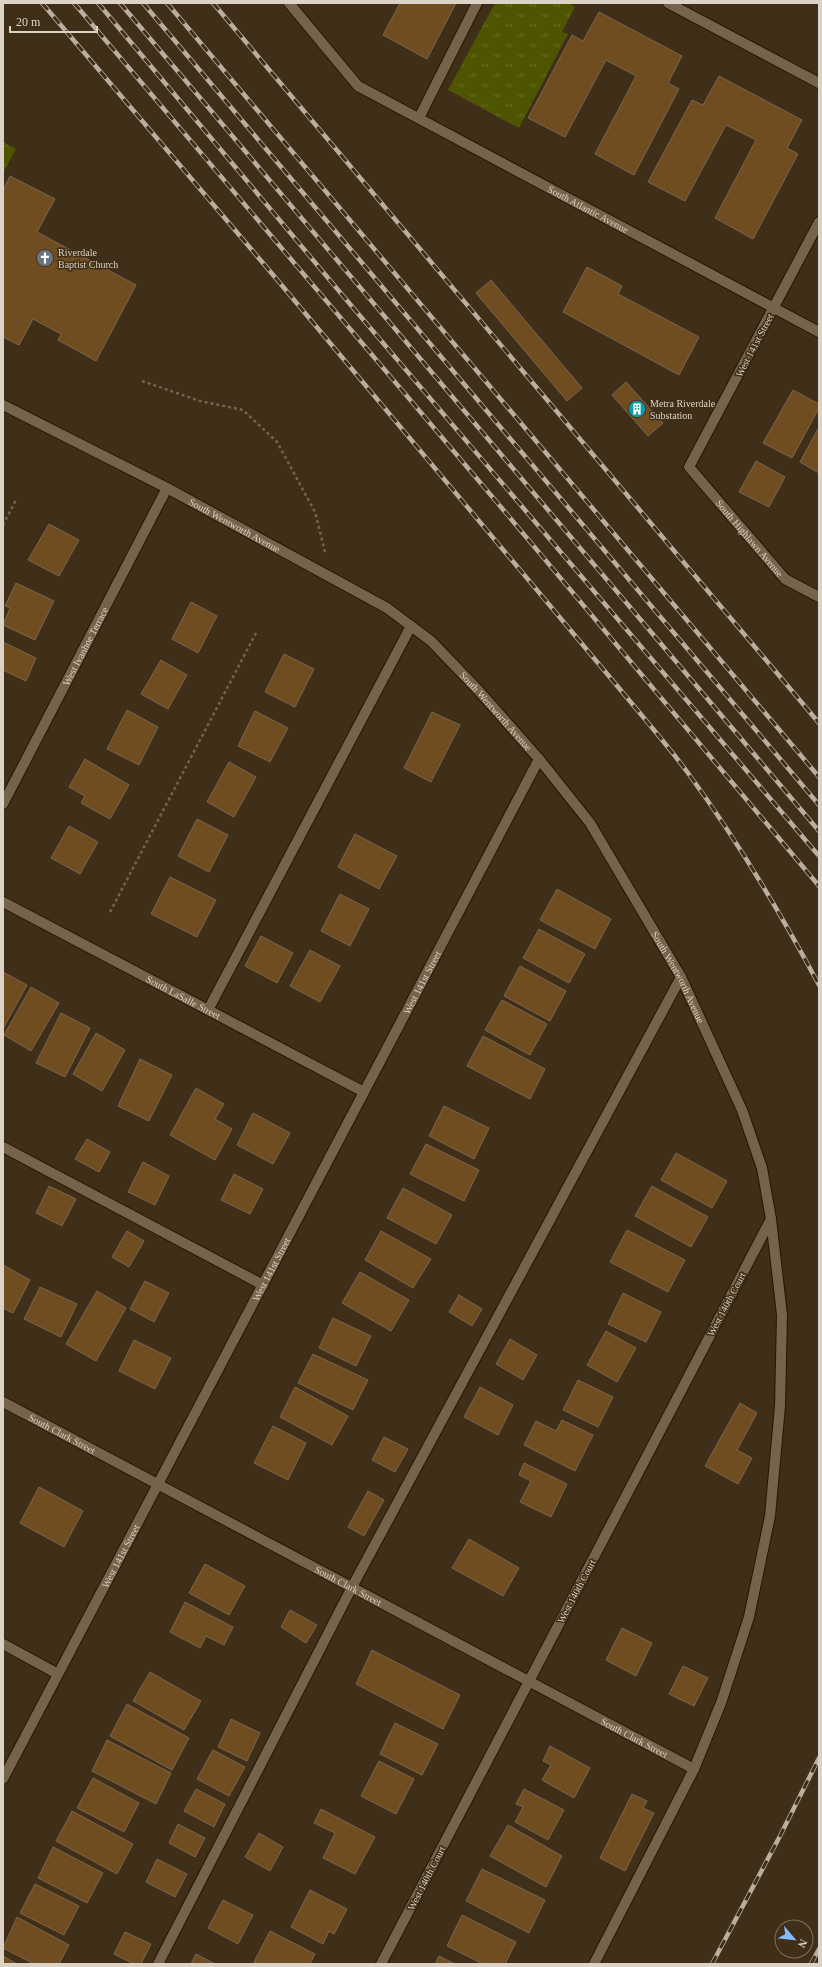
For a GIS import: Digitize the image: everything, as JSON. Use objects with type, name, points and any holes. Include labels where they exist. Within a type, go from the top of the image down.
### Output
[{"type":"street","name":"South Atlantic Avenue","points":[[289,3],[358,86],[819,332]]},
{"type":"street","points":[[419,118],[477,3]]},
{"type":"street","points":[[668,3],[819,83]]},
{"type":"street","name":"West 141st Street","points":[[689,467],[819,222]]},
{"type":"street","name":"South Wentworth Avenue","points":[[3,405],[167,488],[332,577],[387,608],[431,641],[479,691],[539,759],[590,823],[681,977],[742,1110],[762,1168],[771,1219],[782,1315],[780,1406],[770,1516],[749,1617],[721,1703],[694,1768],[594,1964]]},
{"type":"street","name":"South Highlawn Avenue","points":[[689,467],[785,579],[819,597]]},
{"type":"street","name":"West Ivanhoe Terrace","points":[[3,804],[167,488]]},
{"type":"street","points":[[208,1010],[411,626]]},
{"type":"street","name":"West 141st Street","points":[[3,1780],[539,759]]},
{"type":"street","name":"South LaSalle Street","points":[[3,902],[364,1092]]},
{"type":"street","points":[[158,1964],[352,1587],[681,977]]},
{"type":"street","points":[[3,1147],[263,1285]]},
{"type":"street","name":"West 140th Court","points":[[382,1964],[528,1681],[771,1219]]},
{"type":"street","name":"South Clark Street","points":[[3,1402],[694,1768]]},
{"type":"street","points":[[3,1644],[58,1674]]},
{"type":"path","points":[[142,381],[200,401],[243,410],[277,442],[315,512],[332,577]]},
{"type":"path","points":[[3,525],[16,500]]},
{"type":"path","points":[[110,912],[256,633]]},
{"type":"green space","points":[[495,3],[568,3],[575,7],[562,32],[568,34],[519,128],[448,90]]},
{"type":"green space","points":[[3,142],[16,149],[3,173]]},
{"type":"building","points":[[400,3],[456,3],[427,59],[383,35]]},
{"type":"building","points":[[599,12],[682,56],[668,83],[679,89],[634,175],[595,154],[636,76],[606,60],[565,137],[528,118],[572,35],[583,41]]},
{"type":"building","points":[[719,76],[802,120],[787,148],[798,154],[753,239],[715,218],[756,140],[726,125],[685,201],[648,182],[692,100],[703,105]]},
{"type":"building","name":"Riverdale Baptist Church","points":[[10,176],[55,199],[37,232],[136,285],[96,361],[58,340],[61,334],[33,319],[19,345],[3,337],[3,190]]},
{"type":"building","points":[[587,267],[622,286],[618,294],[699,337],[679,375],[563,312]]},
{"type":"building","points":[[491,280],[582,388],[567,401],[476,293]]},
{"type":"building","name":"Metra Riverdale Substation","points":[[626,382],[663,423],[648,436],[612,395]]},
{"type":"building","points":[[793,390],[819,404],[819,408],[792,458],[763,443]]},
{"type":"building","points":[[819,427],[819,473],[800,462]]},
{"type":"building","points":[[756,461],[785,477],[769,507],[739,492]]},
{"type":"building","points":[[49,524],[79,540],[59,576],[28,560]]},
{"type":"building","points":[[16,583],[54,601],[35,640],[3,625],[10,608],[5,606]]},
{"type":"building","points":[[191,602],[217,616],[198,653],[172,639]]},
{"type":"building","points":[[3,642],[36,658],[26,681],[3,670]]},
{"type":"building","points":[[284,654],[314,669],[295,707],[265,692]]},
{"type":"building","points":[[161,660],[187,675],[168,709],[141,694]]},
{"type":"building","points":[[127,710],[158,727],[139,765],[107,749]]},
{"type":"building","points":[[255,711],[288,728],[270,762],[238,746]]},
{"type":"building","points":[[432,712],[460,725],[431,782],[404,768]]},
{"type":"building","points":[[85,759],[129,785],[110,819],[81,803],[85,796],[69,787]]},
{"type":"building","points":[[229,762],[256,777],[234,817],[207,802]]},
{"type":"building","points":[[197,819],[228,835],[209,872],[178,856]]},
{"type":"building","points":[[69,826],[98,842],[80,874],[51,858]]},
{"type":"building","points":[[355,834],[397,856],[379,889],[338,867]]},
{"type":"building","points":[[170,877],[216,900],[197,937],[151,914]]},
{"type":"building","points":[[557,889],[611,919],[595,949],[540,920]]},
{"type":"building","points":[[340,894],[369,909],[350,946],[321,931]]},
{"type":"building","points":[[539,929],[585,954],[569,983],[523,958]]},
{"type":"building","points":[[261,936],[293,953],[277,983],[245,966]]},
{"type":"building","points":[[310,950],[340,966],[320,1002],[290,986]]},
{"type":"building","points":[[520,966],[566,991],[550,1021],[504,996]]},
{"type":"building","points":[[3,972],[27,985],[3,1029]]},
{"type":"building","points":[[31,987],[59,1003],[31,1051],[4,1035]]},
{"type":"building","points":[[502,1000],[547,1024],[530,1055],[485,1030]]},
{"type":"building","points":[[61,1013],[90,1028],[65,1077],[36,1063]]},
{"type":"building","points":[[96,1033],[125,1050],[102,1091],[73,1074]]},
{"type":"building","points":[[483,1036],[545,1069],[530,1099],[467,1066]]},
{"type":"building","points":[[140,1059],[172,1075],[149,1121],[118,1106]]},
{"type":"building","points":[[196,1088],[224,1104],[215,1119],[232,1129],[215,1160],[170,1135]]},
{"type":"building","points":[[444,1106],[489,1128],[474,1159],[429,1136]]},
{"type":"building","points":[[253,1113],[290,1133],[273,1164],[237,1145]]},
{"type":"building","points":[[87,1139],[110,1152],[99,1172],[75,1159]]},
{"type":"building","points":[[426,1144],[479,1170],[464,1201],[410,1174]]},
{"type":"building","points":[[676,1153],[727,1181],[712,1208],[661,1180]]},
{"type":"building","points":[[143,1162],[169,1176],[155,1205],[128,1192]]},
{"type":"building","points":[[234,1174],[263,1189],[250,1214],[221,1200]]},
{"type":"building","points":[[49,1186],[76,1199],[62,1226],[36,1213]]},
{"type":"building","points":[[652,1186],[708,1217],[691,1247],[635,1216]]},
{"type":"building","points":[[403,1188],[452,1215],[436,1244],[387,1218]]},
{"type":"building","points":[[627,1230],[685,1260],[668,1292],[610,1262]]},
{"type":"building","points":[[127,1231],[144,1241],[129,1267],[112,1257]]},
{"type":"building","points":[[381,1231],[431,1259],[413,1288],[365,1260]]},
{"type":"building","points":[[3,1265],[30,1280],[13,1313],[3,1308]]},
{"type":"building","points":[[360,1272],[409,1300],[391,1331],[342,1303]]},
{"type":"building","points":[[145,1281],[169,1293],[154,1322],[130,1309]]},
{"type":"building","points":[[40,1287],[77,1304],[61,1337],[24,1319]]},
{"type":"building","points":[[97,1291],[126,1308],[96,1361],[66,1344]]},
{"type":"building","points":[[623,1293],[661,1312],[646,1342],[608,1324]]},
{"type":"building","points":[[459,1295],[482,1309],[472,1326],[449,1312]]},
{"type":"building","points":[[333,1318],[371,1336],[356,1366],[319,1348]]},
{"type":"building","points":[[606,1331],[636,1348],[617,1382],[587,1365]]},
{"type":"building","points":[[510,1339],[537,1355],[523,1380],[496,1364]]},
{"type":"building","points":[[134,1340],[171,1358],[155,1389],[119,1371]]},
{"type":"building","points":[[313,1354],[368,1380],[353,1410],[298,1383]]},
{"type":"building","points":[[578,1380],[613,1397],[598,1427],[563,1410]]},
{"type":"building","points":[[295,1387],[348,1416],[332,1445],[280,1417]]},
{"type":"building","points":[[480,1387],[513,1405],[498,1435],[464,1417]]},
{"type":"building","points":[[740,1403],[757,1413],[737,1450],[752,1458],[738,1484],[705,1466]]},
{"type":"building","points":[[562,1420],[593,1435],[575,1471],[524,1445],[536,1421],[556,1431]]},
{"type":"building","points":[[273,1426],[306,1443],[288,1480],[254,1463]]},
{"type":"building","points":[[384,1437],[408,1449],[395,1472],[372,1460]]},
{"type":"building","points":[[524,1463],[567,1484],[551,1517],[520,1502],[531,1481],[519,1475]]},
{"type":"building","points":[[39,1487],[83,1511],[64,1547],[20,1523]]},
{"type":"building","points":[[368,1491],[384,1500],[364,1536],[348,1527]]},
{"type":"building","points":[[469,1539],[519,1568],[503,1596],[452,1568]]},
{"type":"building","points":[[205,1564],[245,1586],[229,1615],[189,1593]]},
{"type":"building","points":[[185,1602],[233,1627],[224,1645],[206,1636],[200,1648],[170,1632]]},
{"type":"building","points":[[290,1610],[317,1625],[306,1643],[281,1627]]},
{"type":"building","points":[[622,1628],[652,1643],[636,1676],[606,1660]]},
{"type":"building","points":[[372,1650],[460,1695],[443,1729],[356,1684]]},
{"type":"building","points":[[683,1666],[708,1678],[694,1706],[669,1694]]},
{"type":"building","points":[[150,1672],[201,1701],[184,1730],[133,1701]]},
{"type":"building","points":[[127,1704],[189,1738],[172,1770],[110,1736]]},
{"type":"building","points":[[231,1719],[260,1733],[247,1761],[218,1747]]},
{"type":"building","points":[[395,1723],[438,1744],[422,1775],[380,1754]]},
{"type":"building","points":[[107,1740],[171,1773],[156,1804],[92,1771]]},
{"type":"building","points":[[550,1746],[590,1768],[574,1798],[542,1780],[551,1765],[543,1761]]},
{"type":"building","points":[[213,1750],[245,1767],[229,1796],[197,1779]]},
{"type":"building","points":[[379,1761],[414,1779],[396,1814],[361,1796]]},
{"type":"building","points":[[93,1778],[139,1803],[124,1832],[77,1808]]},
{"type":"building","points":[[196,1789],[225,1804],[214,1827],[184,1811]]},
{"type":"building","points":[[524,1789],[564,1810],[548,1840],[515,1822],[523,1807],[516,1804]]},
{"type":"building","points":[[632,1794],[647,1801],[643,1808],[654,1813],[625,1871],[600,1858]]},
{"type":"building","points":[[321,1809],[375,1837],[355,1874],[323,1858],[335,1833],[314,1823]]},
{"type":"building","points":[[72,1811],[133,1844],[117,1874],[56,1841]]},
{"type":"building","points":[[178,1824],[205,1838],[195,1857],[169,1843]]},
{"type":"building","points":[[508,1825],[562,1856],[546,1887],[490,1856]]},
{"type":"building","points":[[259,1833],[283,1847],[270,1871],[245,1857]]},
{"type":"building","points":[[53,1847],[103,1873],[87,1903],[38,1878]]},
{"type":"building","points":[[157,1859],[187,1874],[175,1897],[146,1882]]},
{"type":"building","points":[[482,1869],[545,1900],[529,1933],[466,1901]]},
{"type":"building","points":[[35,1884],[79,1906],[64,1935],[20,1913]]},
{"type":"building","points":[[310,1890],[347,1909],[334,1934],[329,1931],[323,1944],[291,1927]]},
{"type":"building","points":[[223,1900],[253,1915],[238,1944],[208,1928]]},
{"type":"building","points":[[462,1915],[516,1942],[505,1964],[483,1964],[447,1946]]},
{"type":"building","points":[[17,1917],[69,1945],[59,1964],[34,1964],[3,1948]]},
{"type":"building","points":[[270,1931],[315,1954],[310,1964],[258,1964],[254,1962]]},
{"type":"building","points":[[125,1932],[151,1944],[141,1964],[134,1964],[114,1954]]},
{"type":"building","points":[[196,1954],[215,1964],[191,1964]]},
{"type":"building","points":[[3,1956],[17,1964],[3,1964]]},
{"type":"building","points":[[439,1956],[455,1964],[435,1964]]},
{"type":"railway","points":[[42,3],[274,276],[672,752],[706,798],[741,850],[789,930],[819,985]]},
{"type":"railway","points":[[74,3],[506,513],[819,886]]},
{"type":"railway","points":[[98,3],[344,297],[819,856]]},
{"type":"railway","points":[[120,3],[819,831]]},
{"type":"railway","points":[[143,3],[819,805]]},
{"type":"railway","points":[[167,3],[819,777]]},
{"type":"railway","points":[[213,3],[819,723]]},
{"type":"railway","points":[[712,1964],[780,1836],[819,1758]]},
{"type":"railway","points":[[811,1964],[819,1949]]},
{"type":"place","name":"Riverdale Baptist Church","points":[[45,258]]},
{"type":"place","name":"Metra Riverdale Substation","points":[[637,409]]}]
